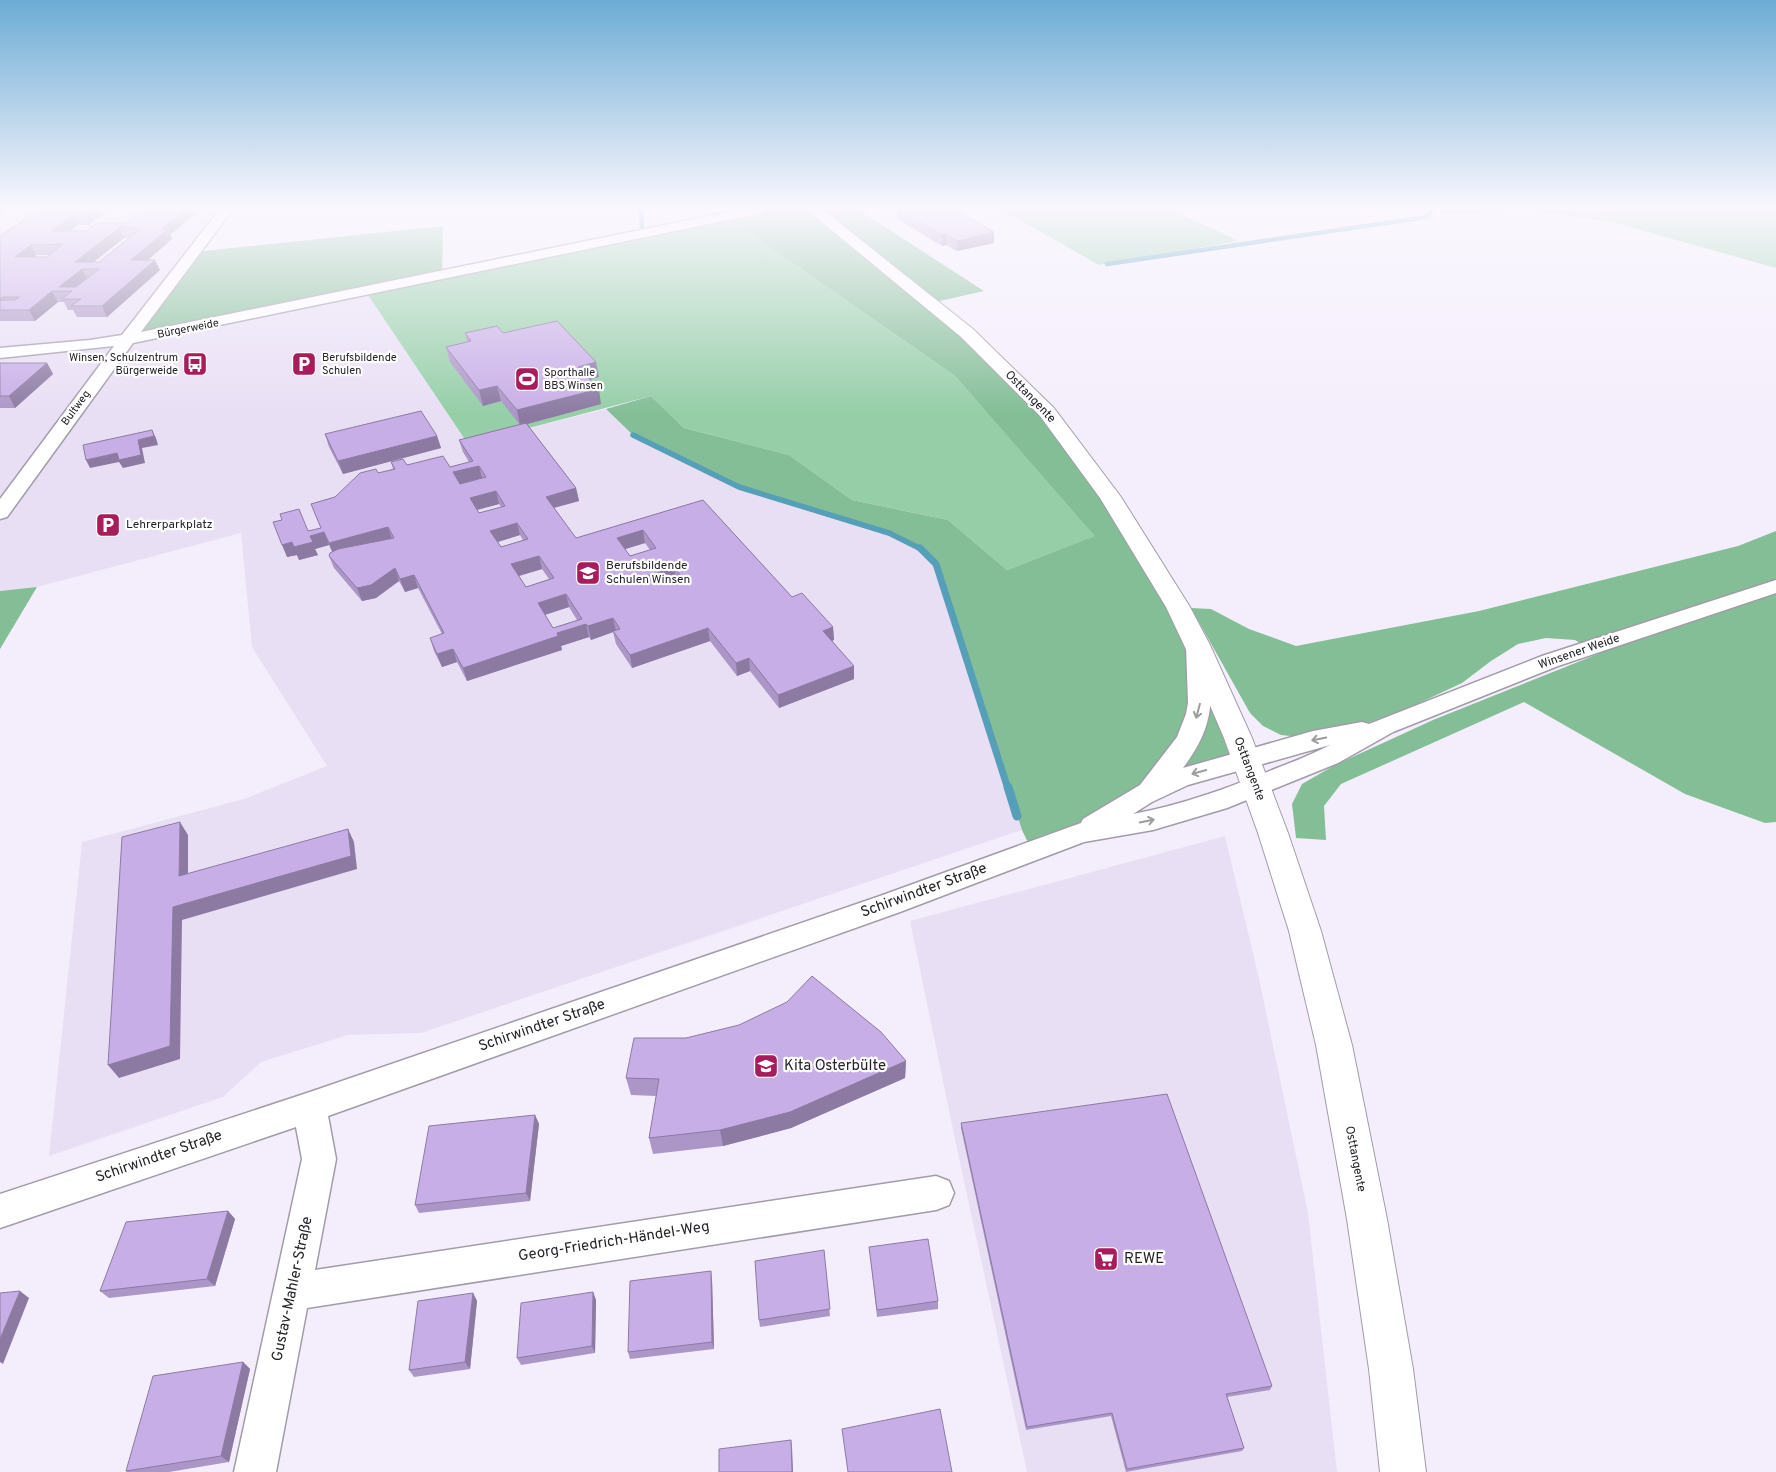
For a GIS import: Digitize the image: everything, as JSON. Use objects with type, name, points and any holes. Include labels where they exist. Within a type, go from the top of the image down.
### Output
[{"type":"main road","name":"Osttangente","points":[[898,278],[967,333],[1047,412],[1110,497],[1178,607],[1197,645],[1251,773],[1305,931],[1334,1045],[1367,1219],[1392,1369],[1403,1472]]},
{"type":"street","name":"Bultweg","points":[[0,513],[174,278]]},
{"type":"street","name":"Bürgerweide","points":[[0,353],[126,341],[438,278]]},
{"type":"street","name":"Winsener Weide","points":[[1251,773],[1329,756],[1384,726],[1550,661],[1776,586]]},
{"type":"street","name":"Schirwindter Straße","points":[[1143,795],[1168,770],[1190,740],[1201,705],[1197,645]]},
{"type":"street","name":"Schirwindter Straße","points":[[1082,833],[1143,795],[1179,778],[1251,773]]},
{"type":"street","name":"Schirwindter Straße","points":[[0,1211],[310,1106],[890,904],[1082,833],[1153,820],[1251,773]]},
{"type":"street","name":"Gustav-Mahler-Straße","points":[[255,1472],[319,1159],[310,1106]]},
{"type":"street","name":"Georg-Friedrich-Händel-Weg","points":[[292,1292],[936,1193]]},
{"type":"shaded area","points":[[0,278],[304,278],[366,292],[468,444],[606,409],[633,435],[889,533],[919,547],[936,564],[1022,830],[421,1033],[348,1035],[261,1062],[223,1097],[49,1156],[82,842],[244,799],[327,766],[252,647],[241,533],[37,587],[0,591]]},
{"type":"shaded area","points":[[1225,836],[1258,974],[1308,1213],[1337,1472],[1027,1472],[910,921]]},
{"type":"green space","points":[[174,278],[439,278],[126,341]]},
{"type":"green space","points":[[434,278],[814,278],[955,376],[1096,536],[1007,570],[948,520],[852,500],[789,455],[684,428],[651,396],[468,444],[366,292]]},
{"type":"green space","points":[[814,278],[963,278],[984,291],[931,303],[1047,412],[1110,497],[1246,759],[1032,851],[1022,830],[936,563],[919,547],[889,533],[739,487],[633,435],[606,409],[651,396],[684,428],[789,455],[852,500],[948,520],[1007,570],[1095,536],[955,376]]},
{"type":"green space","points":[[1776,531],[1776,822],[1765,823],[1685,794],[1524,702],[1341,784],[1324,806],[1326,840],[1296,838],[1292,804],[1302,784],[1335,765],[1433,720],[1598,654],[1575,640],[1546,638],[1518,644],[1462,683],[1398,713],[1335,733],[1309,738],[1281,735],[1263,726],[1250,713],[1191,608],[1211,609],[1249,629],[1296,646],[1479,611],[1738,546]]},
{"type":"green space","points":[[37,587],[0,649],[0,591]]},
{"type":"building","points":[[0,278],[71,278],[59,287],[76,287],[88,278],[135,278],[102,306],[71,306],[81,299],[62,299],[72,291],[52,291],[29,310],[0,310],[0,300],[15,300],[19,297],[3,297],[0,299]]},
{"type":"building","name":"Sporthalle BBS Winsen","points":[[557,321],[596,362],[578,367],[599,389],[517,410],[497,386],[479,390],[446,347],[471,341],[465,333],[497,326],[503,333]]},
{"type":"building","points":[[0,363],[47,363],[9,396],[0,396]]},
{"type":"building","points":[[421,411],[437,436],[338,461],[325,434]]},
{"type":"building","points":[[526,423],[576,488],[546,497],[576,538],[703,500],[792,597],[802,593],[833,627],[823,631],[854,666],[778,695],[749,658],[736,663],[708,628],[630,655],[613,631],[620,629],[613,618],[557,633],[558,636],[463,668],[453,649],[437,654],[430,638],[444,633],[414,575],[400,579],[395,568],[371,585],[357,588],[329,556],[330,553],[338,549],[394,538],[388,527],[329,543],[324,532],[310,536],[313,542],[294,547],[292,542],[282,545],[273,522],[282,520],[280,514],[299,509],[308,531],[321,528],[311,504],[335,497],[360,473],[376,469],[378,473],[395,469],[391,462],[403,459],[407,465],[443,456],[450,467],[473,461],[459,440]],"holes":[[[479,466],[486,477],[460,484],[453,472]],[[496,491],[505,506],[479,513],[470,498]],[[517,523],[528,539],[501,547],[490,531]],[[643,530],[656,548],[630,556],[617,538]],[[539,556],[554,578],[526,587],[511,564]],[[674,567],[681,576],[654,585],[647,576]],[[566,594],[582,619],[553,628],[538,603]]]},
{"type":"building","points":[[152,430],[154,436],[138,440],[141,455],[119,460],[117,453],[86,460],[83,445]]},
{"type":"building","points":[[180,822],[179,876],[348,829],[351,856],[173,907],[170,1046],[108,1065],[122,837]]},
{"type":"building","name":"Kita Osterbülte","points":[[812,976],[881,1032],[906,1061],[790,1112],[720,1130],[649,1138],[659,1079],[626,1078],[634,1038],[686,1038],[739,1025],[787,1002]]},
{"type":"building","name":"REWE","points":[[1167,1094],[1272,1386],[1226,1394],[1244,1448],[1127,1469],[1112,1413],[1027,1427],[961,1123]]},
{"type":"building","points":[[535,1115],[526,1193],[415,1205],[429,1126]]},
{"type":"building","points":[[228,1211],[207,1279],[100,1291],[126,1222]]},
{"type":"building","points":[[928,1239],[938,1301],[877,1310],[869,1247]]},
{"type":"building","points":[[824,1250],[830,1309],[759,1320],[755,1261]]},
{"type":"building","points":[[711,1271],[712,1342],[628,1352],[630,1281]]},
{"type":"building","points":[[20,1291],[0,1339],[0,1293]]},
{"type":"building","points":[[593,1292],[592,1346],[517,1358],[521,1303]]},
{"type":"building","points":[[473,1293],[465,1362],[409,1370],[418,1301]]},
{"type":"building","points":[[243,1362],[221,1456],[126,1471],[153,1376]]},
{"type":"building","points":[[940,1409],[952,1472],[848,1472],[842,1429]]},
{"type":"building","points":[[791,1440],[792,1472],[719,1472],[719,1449]]},
{"type":"waterway","points":[[633,435],[739,487],[889,533],[921,549]]},
{"type":"waterway","points":[[921,549],[936,564],[1008,789]]},
{"type":"waterway","points":[[1008,787],[1017,816]]},
{"type":"place","name":"Winsen, Schulzentrum Bürgerweide","points":[[195,364]]},
{"type":"place","name":"Berufsbildende Schulen","points":[[304,364]]},
{"type":"place","name":"Sporthalle BBS Winsen","points":[[527,379]]},
{"type":"place","name":"Lehrerparkplatz","points":[[108,525]]},
{"type":"place","name":"Berufsbildende Schulen Winsen","points":[[588,573]]},
{"type":"place","name":"Kita Osterbülte","points":[[766,1066]]},
{"type":"place","name":"REWE","points":[[1106,1259]]}]
